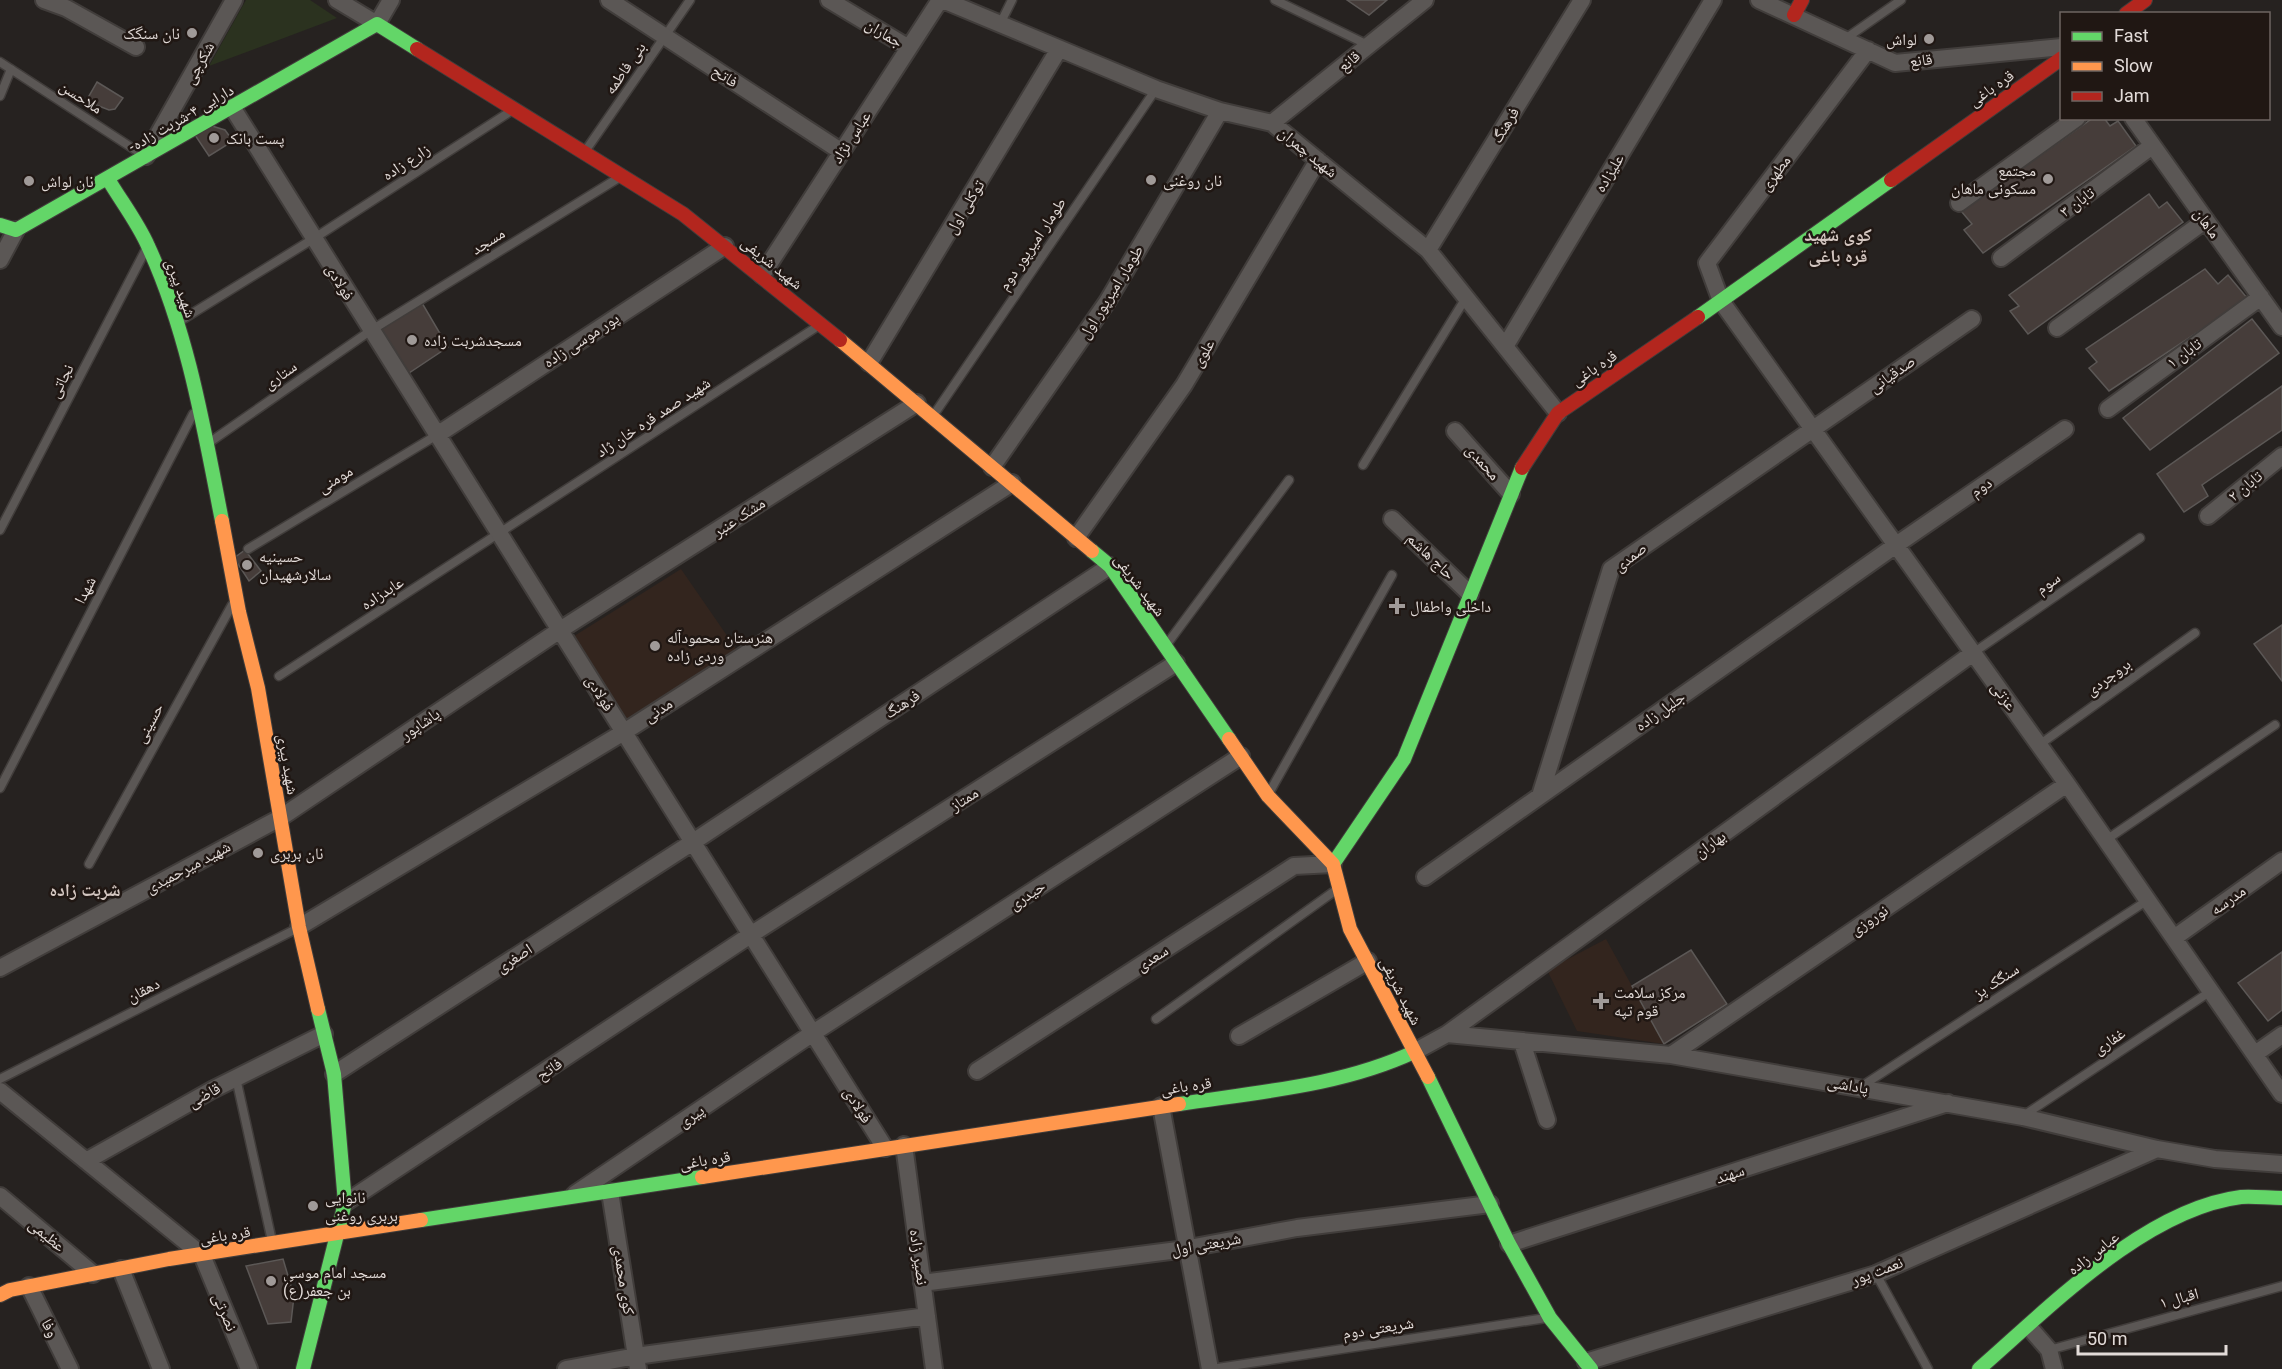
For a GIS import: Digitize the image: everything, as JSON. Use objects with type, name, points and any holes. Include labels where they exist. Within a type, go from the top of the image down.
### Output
[{"type":"street","points":[[44,0],[66,9],[136,47]]},
{"type":"street","name":"شکرچی","points":[[146,157],[234,0]]},
{"type":"street","points":[[337,0],[377,24],[391,0]]},
{"type":"street","name":"فاتح","points":[[609,0],[842,152]]},
{"type":"street","name":"جماران","points":[[828,0],[909,48]]},
{"type":"street","name":"عباس نژاد","points":[[762,275],[942,0]]},
{"type":"street","name":"شهید چمران","points":[[942,0],[1156,89],[1220,111],[1272,123],[1428,250],[1558,412]]},
{"type":"street","name":"قانع","points":[[1272,123],[1425,0]]},
{"type":"street","name":"فرهنگ","points":[[1428,250],[1582,0]]},
{"type":"street","name":"علیزاده","points":[[1506,345],[1713,0]]},
{"type":"street","name":"قانع","points":[[1759,0],[1798,7],[1845,39],[1895,63],[2060,47]]},
{"type":"street","points":[[2129,12],[2145,0]]},
{"type":"street","name":"-دارایی ۴-شربت زاده","points":[[8,227],[108,179],[377,24]]},
{"type":"street","name":"شهید شریفى","points":[[377,24],[683,214],[869,363],[1110,566],[1268,796],[1333,864],[1350,929],[1453,1124],[1509,1244],[1550,1318],[1588,1366]]},
{"type":"street","name":"توکلی اول","points":[[869,363],[1059,49]]},
{"type":"street","name":"مطهری","points":[[1721,301],[1707,263],[1868,50]]},
{"type":"street","name":"قره باغی","points":[[1333,864],[1404,759],[1525,460],[1558,412],[1721,301],[2060,59]]},
{"type":"street","name":"فولادی","points":[[232,107],[369,332],[501,534],[885,1148]]},
{"type":"street","name":"طومار امیرپور اول","points":[[992,467],[1107,302],[1220,111]]},
{"type":"street","points":[[1959,203],[2074,120]]},
{"type":"street","name":"ماهان","points":[[2134,120],[2282,327]]},
{"type":"street","name":"تابان ۳","points":[[2001,258],[2152,146]]},
{"type":"street","name":"علوی","points":[[1076,538],[1184,385],[1318,160]]},
{"type":"street","name":"شهید پیری","points":[[108,179],[148,245],[177,322],[207,444],[236,597],[258,688],[299,927],[334,1074],[345,1203],[303,1369]]},
{"type":"street","points":[[2057,328],[2206,220]]},
{"type":"street","points":[[0,260],[8,227]]},
{"type":"street","name":"پور موسی زاده","points":[[437,435],[725,246]]},
{"type":"street","name":"تابان ۱","points":[[2108,409],[2261,297]]},
{"type":"street","name":"عزتی","points":[[1721,301],[2067,784],[2282,1094]]},
{"type":"street","name":"صدقیانی","points":[[1813,429],[1972,319]]},
{"type":"street","name":"مشک عنبر","points":[[560,630],[917,403]]},
{"type":"street","name":"صمدی","points":[[1540,795],[1611,569],[1813,429]]},
{"type":"street","name":"دوم","points":[[1896,545],[2065,429]]},
{"type":"street","name":"محمدی","points":[[1455,431],[1511,494]]},
{"type":"street","name":"تابان ۲","points":[[2208,516],[2282,456]]},
{"type":"street","name":"مدنی","points":[[299,927],[624,732],[1012,483]]},
{"type":"street","name":"حاج هاشم","points":[[1392,519],[1470,594]]},
{"type":"street","name":"جلیل زاده","points":[[1425,878],[1896,545]]},
{"type":"street","name":"فرهنگ","points":[[693,842],[1110,566]]},
{"type":"street","name":"پاشاپور","points":[[280,818],[560,630]]},
{"type":"street","name":"بهاران","points":[[1447,1034],[1973,653]]},
{"type":"street","name":"ممتاز","points":[[752,934],[1176,663]]},
{"type":"street","name":"حیدری","points":[[813,1033],[1241,756]]},
{"type":"street","name":"نوروزی","points":[[1671,1055],[2067,784]]},
{"type":"street","name":"شهید میرحمیدی","points":[[0,968],[280,818]]},
{"type":"street","name":"اصغری","points":[[334,1074],[693,842]]},
{"type":"street","name":"مدرسه","points":[[2174,938],[2282,861]]},
{"type":"street","name":"سعدی","points":[[977,1071],[1293,866],[1333,864]]},
{"type":"street","name":"فاتح","points":[[345,1203],[752,934]]},
{"type":"street","points":[[1239,1036],[1368,961]]},
{"type":"street","name":"پیری","points":[[569,1198],[813,1033]]},
{"type":"street","name":"قاضی","points":[[86,1161],[236,1078],[324,1034]]},
{"type":"street","points":[[1414,1052],[1447,1034]]},
{"type":"street","name":"پاداشی","points":[[1447,1034],[1671,1055],[2023,1117],[2157,1149],[2215,1159],[2282,1164]]},
{"type":"street","points":[[2255,1054],[2282,1035]]},
{"type":"street","points":[[1522,1042],[1547,1120]]},
{"type":"street","name":"قره باغی","points":[[0,1295],[93,1274],[202,1255],[1323,1082],[1380,1068],[1414,1052]]},
{"type":"street","points":[[0,1091],[202,1255]]},
{"type":"street","name":"سهند","points":[[1509,1244],[1950,1103]]},
{"type":"street","points":[[1161,1106],[1189,1248],[1196,1304],[1211,1369]]},
{"type":"street","name":"نصیر زاده","points":[[904,1145],[934,1369]]},
{"type":"street","name":"نعمت پور","points":[[1588,1366],[1876,1274],[2157,1149]]},
{"type":"street","name":"کوی محمدی","points":[[610,1192],[637,1362]]},
{"type":"street","name":"عظیمی","points":[[0,1196],[93,1274]]},
{"type":"street","name":"عباس زاده","points":[[1979,1369],[2117,1252],[2189,1211],[2238,1198],[2282,1198]]},
{"type":"street","name":"شریعتی اول","points":[[922,1283],[1189,1248],[1297,1228],[1490,1204]]},
{"type":"street","name":"نصرتی","points":[[202,1255],[249,1369]]},
{"type":"street","points":[[121,1269],[161,1369]]},
{"type":"street","name":"وفا","points":[[29,1287],[70,1369]]},
{"type":"street","points":[[566,1369],[637,1362],[927,1316]]},
{"type":"street","points":[[2029,1327],[2049,1350],[2054,1369]]},
{"type":"lane","name":"بنی فاطمه","points":[[584,152],[690,0]]},
{"type":"lane","points":[[1000,24],[1012,0]]},
{"type":"lane","points":[[1275,0],[1369,45]]},
{"type":"lane","points":[[1845,39],[1901,0]]},
{"type":"lane","name":"ملاحسن","points":[[0,62],[146,157]]},
{"type":"lane","points":[[0,96],[11,69]]},
{"type":"lane","name":"طومار امیرپور دوم","points":[[932,416],[1156,89]]},
{"type":"lane","name":"زارع زاده","points":[[313,239],[514,109]]},
{"type":"lane","name":"مسجد","points":[[369,332],[621,176]]},
{"type":"lane","points":[[177,322],[313,239]]},
{"type":"lane","name":"نجاتی","points":[[0,530],[148,245]]},
{"type":"lane","points":[[1363,465],[1467,296]]},
{"type":"lane","name":"شهید صمد قره خان ژاد","points":[[501,534],[821,324]]},
{"type":"lane","name":"ستاری","points":[[207,444],[369,332]]},
{"type":"lane","name":"شهدا","points":[[0,788],[197,405]]},
{"type":"lane","name":"مومنی","points":[[248,549],[437,435]]},
{"type":"lane","points":[[1165,647],[1289,480]]},
{"type":"lane","name":"عابدزاده","points":[[279,676],[501,534]]},
{"type":"lane","name":"سوم","points":[[1973,653],[2140,538]]},
{"type":"lane","points":[[1268,796],[1392,575]]},
{"type":"lane","name":"حسینی","points":[[89,864],[236,597]]},
{"type":"lane","name":"بروجردی","points":[[2039,745],[2195,633]]},
{"type":"lane","points":[[2106,840],[2275,725]]},
{"type":"lane","points":[[1156,1019],[1339,888]]},
{"type":"lane","name":"سنگک پز","points":[[1861,1087],[2148,900]]},
{"type":"lane","name":"دهقان","points":[[0,1079],[299,927]]},
{"type":"lane","name":"غفاری","points":[[2023,1117],[2211,991]]},
{"type":"lane","points":[[236,1078],[273,1245]]},
{"type":"lane","points":[[1876,1274],[1928,1369]]},
{"type":"lane","name":"اقبال ۱","points":[[2049,1350],[2282,1286]]},
{"type":"lane","name":"شریعتی دوم","points":[[1211,1369],[1550,1318]]},
{"type":"shaded area","name":"هنرستان محمودآله وردی زاده","points":[[681,569],[739,653],[626,726],[571,638]]},
{"type":"shaded area","name":"مرکز سلامت قوم تپه","points":[[1606,939],[1664,1044],[1577,1031],[1547,970]]},
{"type":"green space","points":[[246,0],[310,0],[337,18],[209,66]]},
{"type":"building","points":[[1347,0],[1387,0],[1369,15]]},
{"type":"building","points":[[97,82],[123,98],[115,109],[109,110],[86,101]]},
{"type":"building","name":"مجتمع مسکونی ماهان","points":[[2090,120],[2106,120],[2110,126],[2118,121],[2136,146],[1983,253],[1964,230],[1972,224],[1961,211]]},
{"type":"building","name":"پست بانک","points":[[212,126],[225,130],[233,141],[209,156],[195,135]]},
{"type":"building","points":[[2149,194],[2159,208],[2167,202],[2183,222],[2028,334],[2010,311],[2019,306],[2009,295]]},
{"type":"building","points":[[2205,269],[2218,284],[2228,275],[2248,299],[2109,391],[2089,368],[2097,362],[2086,349]]},
{"type":"building","name":"مسجدشربت زاده","points":[[422,303],[448,347],[403,377],[374,333]]},
{"type":"building","points":[[2252,319],[2279,353],[2150,450],[2123,418]]},
{"type":"building","points":[[2282,386],[2282,430],[2202,485],[2208,496],[2184,512],[2157,474]]},
{"type":"building","name":"حسینیه سالارشهیدان","points":[[245,550],[261,571],[249,581],[234,558]]},
{"type":"building","points":[[2282,625],[2282,681],[2254,644]]},
{"type":"building","points":[[1691,950],[1727,1004],[1664,1044],[1632,986]]},
{"type":"building","points":[[2282,952],[2282,1010],[2268,1021],[2238,983]]},
{"type":"building","name":"مسجد امام موسی بن جعفر(ع)","points":[[283,1259],[294,1296],[291,1322],[268,1324],[246,1266]]},
{"type":"traffic: fast","points":[[0,225],[16,230],[377,24],[417,49]]},
{"type":"traffic: fast","points":[[108,179],[144,237],[174,312],[193,381],[222,521]]},
{"type":"traffic: fast","points":[[1698,317],[1891,180]]},
{"type":"traffic: fast","points":[[1333,864],[1404,759],[1522,468]]},
{"type":"traffic: fast","points":[[1092,551],[1110,566],[1229,739]]},
{"type":"traffic: fast","points":[[303,1369],[345,1203],[334,1074],[318,1009]]},
{"type":"traffic: fast","points":[[1179,1104],[1328,1080],[1386,1064],[1414,1052]]},
{"type":"traffic: fast","points":[[1428,1077],[1509,1244],[1550,1318],[1591,1369]]},
{"type":"traffic: fast","points":[[421,1220],[702,1177]]},
{"type":"traffic: fast","points":[[1979,1369],[2100,1265],[2169,1220],[2205,1205],[2241,1197],[2282,1198]]},
{"type":"traffic: slow","points":[[840,340],[1092,551]]},
{"type":"traffic: slow","points":[[222,521],[239,612],[258,688],[299,927],[318,1009]]},
{"type":"traffic: slow","points":[[1229,739],[1268,796],[1333,864],[1350,929],[1428,1077]]},
{"type":"traffic: slow","points":[[702,1177],[1179,1104]]},
{"type":"traffic: slow","points":[[0,1295],[10,1290],[169,1259],[421,1220]]},
{"type":"traffic: jam","points":[[1794,15],[1802,0]]},
{"type":"traffic: jam","points":[[2129,12],[2145,0]]},
{"type":"traffic: jam","points":[[417,49],[683,214],[840,340]]},
{"type":"traffic: jam","points":[[1891,180],[2060,59]]},
{"type":"traffic: jam","points":[[1522,468],[1558,413],[1698,317]]},
{"type":"place","name":"نان سنگک","points":[[192,33]]},
{"type":"place","name":"لواش","points":[[1929,39]]},
{"type":"place","name":"پست بانک","points":[[214,138]]},
{"type":"place","name":"مجتمع مسکونی ماهان","points":[[2048,179]]},
{"type":"place","name":"نان روغنی","points":[[1151,180]]},
{"type":"place","name":"نان لواش","points":[[29,181]]},
{"type":"place","name":"مسجدشربت زاده","points":[[412,340]]},
{"type":"place","name":"حسینیه سالارشهیدان","points":[[247,565]]},
{"type":"place","name":"داخلی واطفال","points":[[1397,606]]},
{"type":"place","name":"هنرستان محمودآله وردی زاده","points":[[655,646]]},
{"type":"place","name":"نان بربری","points":[[258,853]]},
{"type":"place","name":"مرکز سلامت قوم تپه","points":[[1601,1001]]},
{"type":"place","name":"نانوایی بربری روغنی","points":[[313,1206]]},
{"type":"place","name":"مسجد امام موسی بن جعفر(ع)","points":[[271,1281]]},
{"type":"district","name":"کوی شهید قره باغی","points":[[1838,244]]},
{"type":"district","name":"شربت زاده","points":[[85,889]]}]
